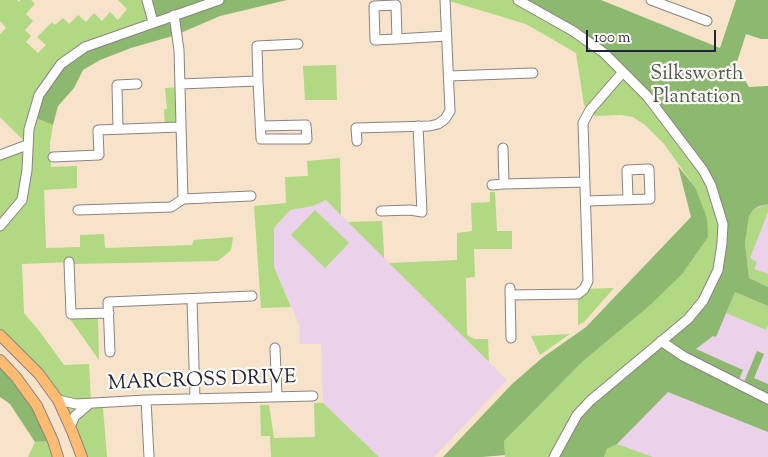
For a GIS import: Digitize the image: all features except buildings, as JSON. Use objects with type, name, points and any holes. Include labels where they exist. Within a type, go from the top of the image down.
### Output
[{"type":"main road","points":[[0,335],[38,374],[58,400],[82,457]]},
{"type":"main road","points":[[0,360],[16,377],[37,406],[58,457]]},
{"type":"street","points":[[147,0],[153,22]]},
{"type":"street","points":[[0,226],[22,200],[27,170],[29,128],[39,95],[62,64],[84,47],[219,0]]},
{"type":"street","points":[[357,141],[356,128],[430,126],[438,124],[445,119],[450,111],[446,0]]},
{"type":"street","points":[[518,0],[573,32],[604,53],[647,96],[703,170],[711,185],[723,224],[718,270],[703,301],[688,319],[583,408],[577,415],[554,457]]},
{"type":"street","points":[[656,1],[707,21]]},
{"type":"street","points":[[397,39],[396,5],[374,6],[376,40],[397,39],[446,36]]},
{"type":"street","points":[[174,15],[179,50],[183,199]]},
{"type":"street","points":[[260,126],[306,125],[307,139],[261,139],[260,126],[258,82],[257,46],[298,44]]},
{"type":"street","points":[[511,338],[510,292],[578,294],[584,289],[588,281],[582,123],[590,110],[623,72]]},
{"type":"street","points":[[449,76],[533,74]]},
{"type":"street","points":[[180,84],[258,82]]},
{"type":"street","points":[[118,130],[117,85],[138,84]]},
{"type":"street","points":[[381,211],[410,210],[422,212],[418,126]]},
{"type":"street","points":[[53,157],[99,155],[98,130],[180,127]]},
{"type":"street","points":[[0,156],[27,144]]},
{"type":"street","points":[[503,148],[504,184]]},
{"type":"street","points":[[492,185],[585,182]]},
{"type":"street","points":[[78,210],[171,207],[183,199],[252,196]]},
{"type":"street","points":[[586,201],[628,199]]},
{"type":"street","points":[[69,262],[71,314],[108,313]]},
{"type":"street","points":[[110,352],[108,302],[252,296]]},
{"type":"street","points":[[192,299],[195,399]]},
{"type":"street","points":[[661,341],[683,356],[768,400]]},
{"type":"street","points":[[275,348],[277,397]]},
{"type":"street","name":"MARCROSS DRIVE","points":[[58,400],[76,404],[146,400],[314,396]]},
{"type":"street","points":[[146,400],[148,457]]},
{"type":"street","name":"MARCROSS DRIVE","points":[[70,427],[75,416],[91,402]]},
{"type":"shaded area","points":[[768,103],[768,457],[604,457]]},
{"type":"shaded area","points":[[326,200],[507,380],[434,457],[379,457],[323,403],[321,344],[300,344],[299,324],[274,267],[274,228],[290,210],[313,206]]},
{"type":"green space","points":[[0,0],[17,0],[19,2],[21,0],[31,0],[35,4],[26,14],[33,21],[25,30],[31,36],[26,42],[38,53],[46,45],[37,37],[52,22],[55,25],[63,18],[69,24],[78,15],[86,22],[94,13],[102,21],[110,12],[118,20],[127,9],[118,0],[147,0],[153,22],[85,47],[33,117],[53,125],[50,143],[51,167],[77,166],[77,188],[44,190],[46,248],[80,247],[80,235],[104,234],[105,248],[192,245],[194,240],[233,237],[231,250],[218,261],[22,264],[24,313],[64,365],[89,364],[91,402],[103,408],[107,457],[82,457],[58,400],[0,335],[0,155],[27,144],[0,117],[0,34],[6,28],[0,21]]},
{"type":"green space","points":[[147,0],[287,0],[220,16],[176,35],[131,48],[100,60],[83,70],[74,88],[58,106],[53,125],[33,117],[39,95],[61,64],[85,47],[153,22]]},
{"type":"green space","points":[[446,0],[518,0],[573,31],[623,72],[703,170],[723,224],[718,270],[703,301],[554,457],[505,457],[504,441],[582,362],[647,308],[708,237],[695,187],[664,144],[645,125],[633,117],[621,115],[595,116],[584,105],[576,53],[526,24]]},
{"type":"green space","name":"Silksworth Plantation","points":[[519,0],[601,0],[720,48],[736,0],[768,0],[768,39],[761,39],[746,34],[736,65],[749,87],[768,86],[768,204],[759,206],[749,216],[745,243],[749,278],[768,287],[768,306],[735,292],[716,337],[713,336],[696,349],[743,370],[737,384],[768,400],[768,432],[668,392],[617,444],[607,449],[604,457],[554,457],[577,415],[688,319],[718,270],[722,243],[711,185],[647,96],[604,53]]},
{"type":"green space","points":[[336,65],[337,100],[305,100],[303,66]]},
{"type":"green space","points":[[180,87],[180,127],[165,128],[164,109],[167,109],[165,88]]},
{"type":"green space","points":[[340,158],[341,215],[326,200],[313,206],[290,210],[274,228],[274,267],[291,307],[261,308],[254,206],[286,203],[285,177],[308,176],[307,161]]},
{"type":"green space","points":[[678,166],[695,187],[707,218],[708,237],[682,274],[647,308],[582,362],[504,441],[505,455],[443,457],[512,384],[542,358],[586,327],[691,217]]},
{"type":"green space","points":[[490,192],[495,192],[497,231],[512,231],[512,249],[474,249],[475,277],[466,278],[467,335],[474,339],[488,339],[489,362],[389,263],[457,260],[457,233],[472,231],[471,203],[490,202]]},
{"type":"green space","points":[[768,204],[768,212],[750,258],[757,262],[754,269],[768,274],[768,287],[749,278],[745,243],[749,216],[753,210]]},
{"type":"green space","points":[[315,210],[349,243],[325,268],[291,235]]},
{"type":"green space","points":[[382,221],[384,252],[384,258],[348,222]]},
{"type":"green space","points":[[614,288],[584,322],[578,325],[578,294],[584,289]]},
{"type":"green space","points":[[735,292],[768,306],[768,325],[766,330],[726,313]]},
{"type":"green space","points":[[98,318],[99,360],[70,319]]},
{"type":"green space","points":[[570,334],[540,355],[531,336]]},
{"type":"green space","points":[[757,351],[764,354],[754,378],[768,384],[768,394],[744,382]]},
{"type":"green space","points":[[0,360],[16,377],[53,441],[35,442],[10,404],[0,397]]},
{"type":"green space","points":[[314,403],[323,403],[379,457],[271,457],[270,436],[261,436],[260,405],[269,405],[274,438],[315,437]]},
{"type":"green space","points":[[53,441],[58,457],[28,457],[35,442]]},
{"type":"green space","points":[[617,444],[653,457],[604,457],[607,449]]}]
